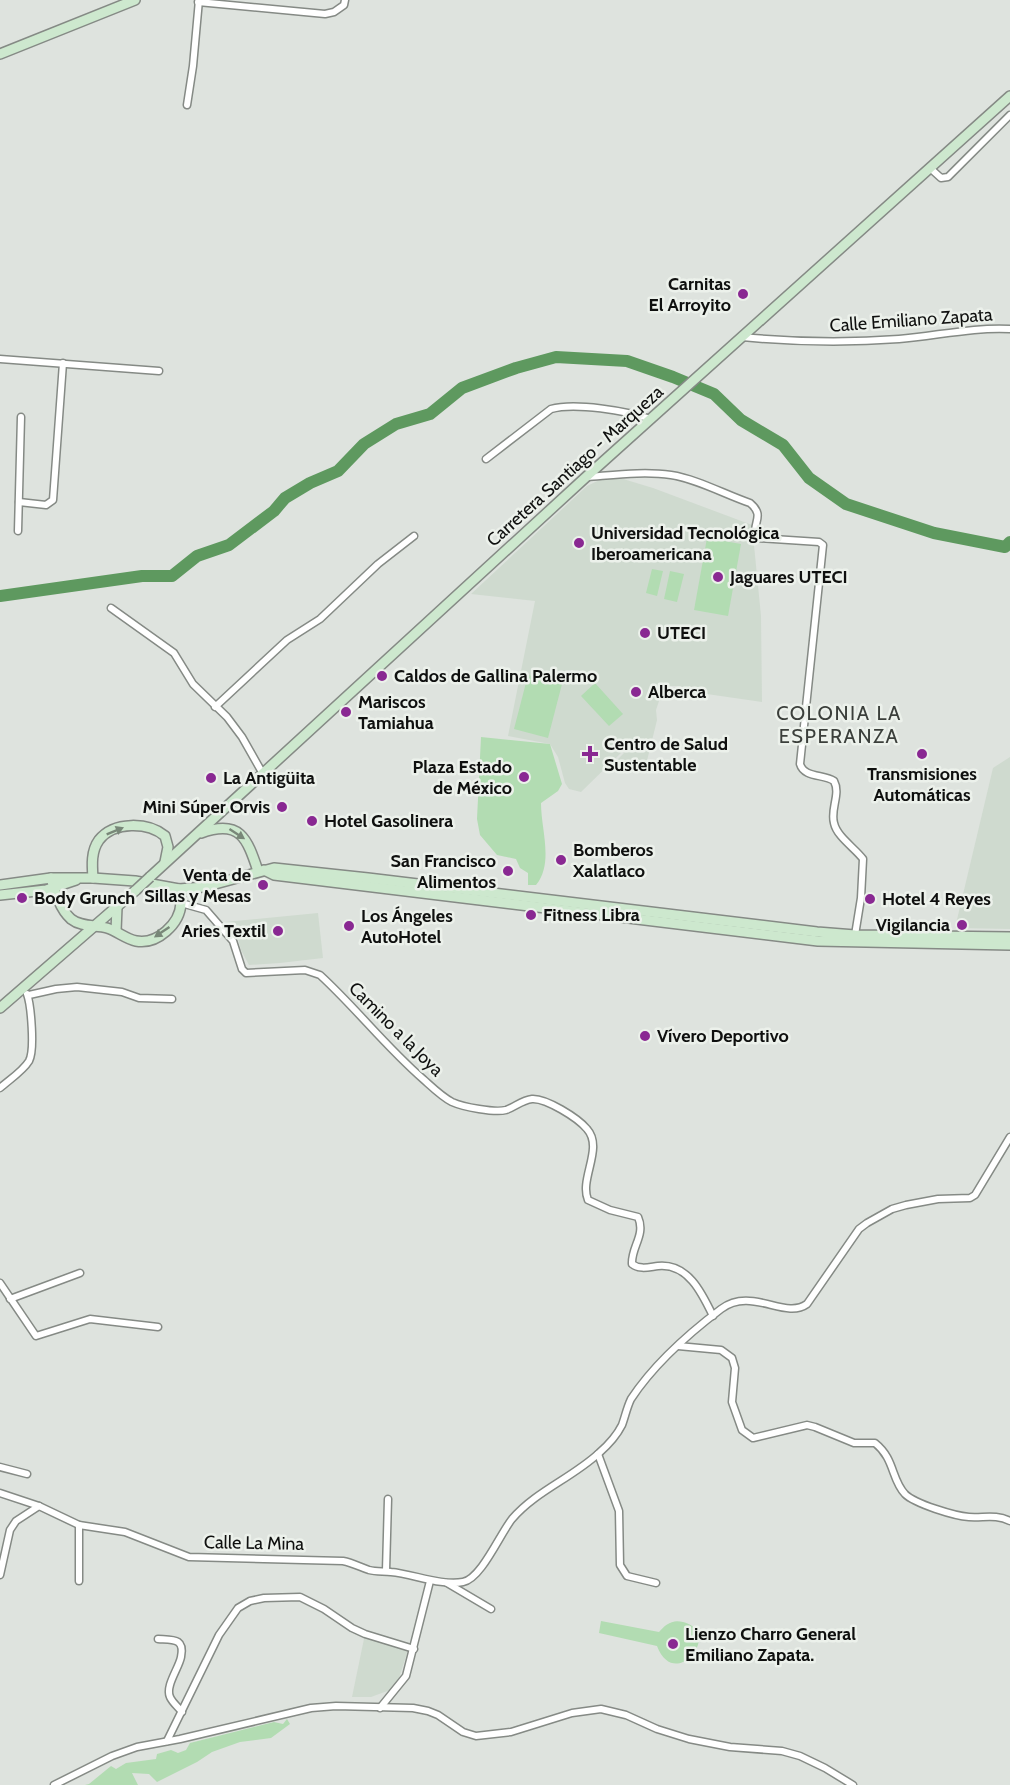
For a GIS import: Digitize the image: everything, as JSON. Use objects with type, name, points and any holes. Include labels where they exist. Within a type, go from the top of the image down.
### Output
[{"type":"main road","points":[[0,54],[135,0]]},
{"type":"main road","name":"Carretera Santiago - Marqueza","points":[[0,1008],[25,992],[92,927],[136,890],[586,477],[1010,96]]},
{"type":"main road","points":[[93,878],[93,853],[99,840],[109,832],[126,826],[152,828],[165,836],[168,847],[165,863]]},
{"type":"main road","points":[[196,835],[224,828],[238,832],[248,843],[261,871]]},
{"type":"main road","points":[[0,885],[51,878],[93,878],[135,881],[179,889],[204,887],[274,868],[818,932],[855,935],[1010,937]]},
{"type":"main road","points":[[261,871],[818,941],[1010,945]]},
{"type":"main road","points":[[51,878],[61,904],[73,920],[92,927],[116,931],[137,941],[160,936],[171,926],[177,918],[181,903],[179,889]]},
{"type":"main road","points":[[0,896],[54,888],[79,878]]},
{"type":"main road","points":[[116,931],[117,907]]},
{"type":"street","points":[[187,105],[199,1],[325,14],[334,12],[344,5],[345,0]]},
{"type":"street","points":[[930,168],[940,178],[948,177],[1010,115]]},
{"type":"street","name":"Calle Emiliano Zapata","points":[[742,338],[872,341],[1010,329]]},
{"type":"street","points":[[0,359],[159,370]]},
{"type":"street","points":[[19,502],[46,505],[52,500],[63,363]]},
{"type":"street","points":[[486,459],[551,409],[559,407],[581,407],[629,413],[652,419]]},
{"type":"street","points":[[18,531],[21,417]]},
{"type":"street","points":[[586,477],[653,474],[685,479],[750,503],[755,507],[758,515],[755,531],[758,538],[819,542],[823,545],[800,764],[807,773],[834,781],[836,792],[832,816],[834,825],[863,859],[861,898],[855,935]]},
{"type":"street","points":[[215,707],[278,647],[320,619],[378,564],[414,536]]},
{"type":"street","points":[[111,608],[174,653],[192,684],[227,717],[242,737],[263,774]]},
{"type":"street","name":"Camino a la Joya","points":[[181,903],[206,910],[233,941],[242,969],[246,973],[305,970],[320,975],[399,1058],[453,1102],[476,1108],[503,1110],[533,1099],[542,1100],[580,1122],[589,1130],[592,1137],[591,1160],[585,1192],[588,1200],[610,1210],[638,1217],[641,1226],[632,1264],[639,1268],[668,1266],[683,1272],[703,1294],[713,1316]]},
{"type":"street","points":[[0,1088],[29,1061],[32,1044],[25,992],[77,987],[122,992],[139,998],[172,999]]},
{"type":"street","points":[[656,1583],[627,1576],[620,1565],[619,1511],[598,1454],[620,1429],[630,1402],[654,1370],[713,1316],[735,1302],[754,1300],[793,1310],[807,1304],[859,1229],[879,1216],[906,1205],[939,1199],[970,1198],[980,1189],[1010,1137]]},
{"type":"street","points":[[10,1299],[80,1273]]},
{"type":"street","points":[[0,1283],[36,1336],[90,1319],[158,1326]]},
{"type":"street","points":[[678,1346],[721,1350],[732,1358],[735,1368],[732,1402],[742,1430],[753,1438],[807,1425],[854,1443],[864,1445],[875,1443],[885,1452],[904,1493],[912,1499],[959,1516],[996,1516],[1010,1521]]},
{"type":"street","name":"Calle La Mina","points":[[0,1493],[39,1506],[79,1525],[124,1532],[181,1554],[199,1558],[335,1560],[355,1563],[370,1570],[430,1581],[464,1582],[474,1578],[481,1569],[512,1519],[544,1491],[556,1485],[598,1454]]},
{"type":"street","points":[[0,1467],[27,1474]]},
{"type":"street","points":[[387,1572],[388,1499]]},
{"type":"street","points":[[0,1575],[10,1530],[16,1521],[39,1506]]},
{"type":"street","points":[[79,1525],[79,1581]]},
{"type":"street","points":[[380,1708],[406,1676],[430,1581]]},
{"type":"street","points":[[444,1581],[491,1609]]},
{"type":"street","points":[[167,1741],[219,1635],[238,1608],[250,1601],[264,1598],[300,1597],[365,1634],[414,1649]]},
{"type":"street","points":[[158,1639],[174,1640],[181,1644],[183,1649],[169,1692],[170,1698],[182,1712]]},
{"type":"street","points":[[54,1785],[126,1750],[311,1708],[336,1706],[413,1708],[428,1711],[438,1714],[463,1732],[476,1736],[511,1732],[581,1712],[609,1710],[626,1715],[657,1730],[689,1739],[730,1747],[782,1751],[800,1756],[854,1785]]},
{"type":"shaded area","name":"UTECI","points":[[610,475],[653,488],[752,525],[761,616],[762,702],[693,692],[680,686],[664,686],[656,710],[657,720],[645,769],[605,772],[624,753],[623,751],[581,792],[569,789],[565,783],[558,757],[550,744],[508,736],[535,601],[471,594],[587,486]]},
{"type":"shaded area","points":[[1010,757],[1010,929],[955,928],[993,768]]},
{"type":"shaded area","name":"Aries Textil","points":[[318,913],[323,958],[280,963],[249,965],[241,950],[237,935],[225,922]]},
{"type":"shaded area","points":[[365,1634],[409,1647],[397,1684],[390,1690],[371,1697],[352,1697]]},
{"type":"green space","name":"Jaguares UTECI","points":[[707,538],[741,544],[728,616],[694,610]]},
{"type":"green space","points":[[652,569],[663,571],[657,596],[646,593]]},
{"type":"green space","points":[[670,571],[684,574],[677,602],[664,599]]},
{"type":"green space","points":[[528,675],[562,684],[548,738],[514,729]]},
{"type":"green space","points":[[595,683],[623,714],[609,726],[581,696]]},
{"type":"green space","points":[[481,737],[550,744],[562,784],[558,791],[541,803],[545,857],[544,867],[536,885],[528,885],[528,873],[520,868],[516,859],[497,855],[480,835],[477,819]]},
{"type":"green space","name":"Lienzo Charro General Emiliano Zapata.","points":[[601,1621],[659,1632],[669,1623],[683,1622],[694,1628],[699,1637],[698,1646],[684,1662],[674,1663],[665,1659],[657,1646],[599,1633]]},
{"type":"green space","points":[[287,1719],[290,1724],[271,1738],[240,1742],[212,1752],[157,1782],[149,1774],[132,1773],[138,1785],[85,1785],[111,1766],[116,1769],[126,1763],[156,1759],[157,1754],[171,1750],[178,1753],[186,1750],[190,1743],[274,1722],[283,1724]]},
{"type":"waterway","points":[[0,596],[142,576],[172,576],[197,556],[229,545],[274,511],[285,498],[310,483],[338,471],[364,444],[396,424],[430,414],[462,388],[516,368],[556,357],[627,361],[714,394],[741,420],[783,445],[809,478],[846,504],[934,533],[1005,547],[1010,542]]},
{"type":"place","name":"Carnitas El Arroyito","points":[[743,294]]},
{"type":"place","name":"Universidad Tecnológica Iberoamericana","points":[[579,543]]},
{"type":"place","name":"Jaguares UTECI","points":[[718,577]]},
{"type":"place","name":"UTECI","points":[[645,633]]},
{"type":"place","name":"Caldos de Gallina Palermo","points":[[382,676]]},
{"type":"place","name":"Alberca","points":[[636,692]]},
{"type":"place","name":"Mariscos Tamiahua","points":[[346,712]]},
{"type":"place","name":"Centro de Salud Sustentable","points":[[590,754]]},
{"type":"place","name":"Transmisiones Automáticas","points":[[922,754]]},
{"type":"place","name":"Plaza Estado de México","points":[[524,777]]},
{"type":"place","name":"La Antigüita","points":[[211,778]]},
{"type":"place","name":"Mini Súper Orvis","points":[[282,807]]},
{"type":"place","name":"Hotel Gasolinera","points":[[312,821]]},
{"type":"place","name":"Bomberos Xalatlaco","points":[[561,860]]},
{"type":"place","name":"San Francisco Alimentos","points":[[508,871]]},
{"type":"place","name":"Venta de Sillas y Mesas","points":[[263,885]]},
{"type":"place","name":"Body Grunch","points":[[22,898]]},
{"type":"place","name":"Hotel 4 Reyes","points":[[870,899]]},
{"type":"place","name":"Fitness Libra","points":[[531,915]]},
{"type":"place","name":"Vigilancia","points":[[962,925]]},
{"type":"place","name":"Los Ángeles AutoHotel","points":[[349,926]]},
{"type":"place","name":"Aries Textil","points":[[278,931]]},
{"type":"place","name":"Vívero Deportivo","points":[[645,1036]]},
{"type":"place","name":"Lienzo Charro General Emiliano Zapata.","points":[[673,1644]]},
{"type":"district","name":"COLONIA LA ESPERANZA","points":[[839,724]]}]
